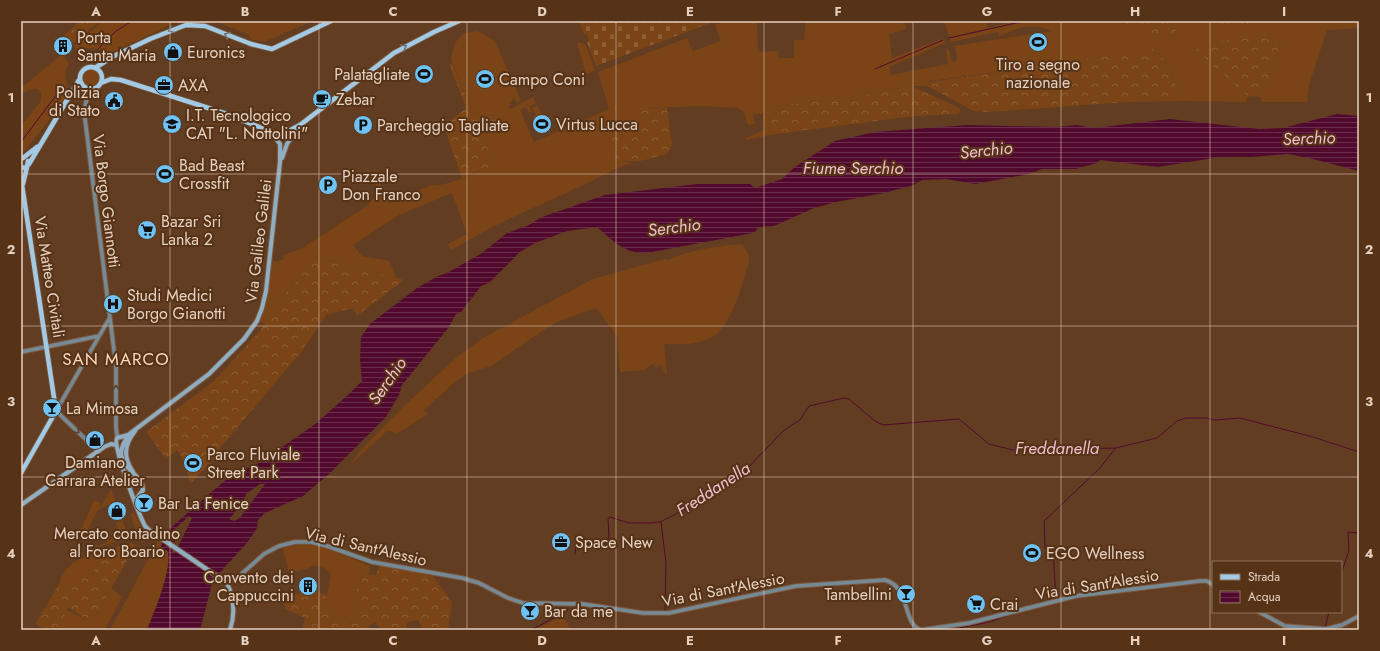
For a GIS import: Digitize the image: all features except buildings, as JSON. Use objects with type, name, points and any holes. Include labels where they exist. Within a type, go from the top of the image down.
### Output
[{"type":"main road","points":[[95,68],[112,57],[143,42],[186,26],[205,26],[251,44],[272,49],[330,21]]},
{"type":"main road","points":[[72,94],[87,89],[94,89],[101,83],[111,79],[121,80],[227,114],[270,132],[285,133],[300,125],[372,69],[409,44],[459,21]]},
{"type":"main road","points":[[22,159],[40,144],[72,94],[79,80],[80,74],[84,69],[89,67],[95,68],[102,74],[101,83]]},
{"type":"main road","points":[[79,80],[81,85],[87,89]]},
{"type":"main road","name":"Via Galileo Galilei","points":[[280,162],[287,144],[300,125]]},
{"type":"main road","name":"Via Galileo Galilei","points":[[122,440],[207,376],[248,334],[258,319],[262,308],[270,261],[280,162],[280,144],[270,132]]},
{"type":"main road","name":"Via Matteo Civitali","points":[[23,185],[28,165],[40,144]]},
{"type":"main road","points":[[21,168],[28,165],[27,160],[22,159]]},
{"type":"main road","name":"Via Matteo Civitali","points":[[21,178],[48,347],[56,411]]},
{"type":"main road","points":[[21,473],[56,411]]},
{"type":"main road","points":[[135,501],[143,488],[127,463],[125,455],[130,438],[137,428]]},
{"type":"main road","points":[[122,440],[121,452],[124,462],[127,469],[138,479]]},
{"type":"main road","points":[[122,440],[115,441],[120,464],[145,526],[156,535],[220,576],[227,583],[231,594],[233,613],[230,630]]},
{"type":"main road","points":[[21,505],[98,451],[109,444],[116,445],[122,440]]},
{"type":"main road","points":[[132,492],[139,494]]},
{"type":"street","name":"Via Borgo Giannotti","points":[[94,89],[87,98],[84,111],[116,366],[116,427],[118,436],[122,440]]},
{"type":"street","points":[[98,451],[56,411],[109,319]]},
{"type":"street","points":[[21,352],[99,336]]},
{"type":"street","name":"Via di Sant'Alessio","points":[[227,583],[237,578],[264,554],[279,546],[304,542],[327,546],[372,562],[469,580],[487,586],[516,602],[523,604],[583,604],[649,614],[669,613],[796,586],[885,580],[894,584],[900,591],[913,624],[917,629],[921,630],[952,627],[1049,601],[1088,594],[1200,581],[1207,581],[1212,584]]},
{"type":"street","points":[[1261,613],[1285,626],[1324,629],[1342,625],[1359,616]]},
{"type":"green space","points":[[80,21],[100,21],[71,45],[64,35]]},
{"type":"green space","points":[[103,21],[178,21],[104,56],[101,50],[91,48],[77,49],[74,45]]},
{"type":"green space","points":[[215,21],[313,21],[264,42],[252,40],[249,35]]},
{"type":"green space","points":[[579,21],[716,21],[596,66],[587,42],[589,41],[587,34],[584,34]]},
{"type":"green space","points":[[719,21],[757,21],[758,52],[778,51],[779,58],[794,58],[794,40],[804,40],[806,21],[904,21],[906,29],[889,34],[892,58],[944,38],[945,43],[889,67],[891,75],[948,64],[946,50],[949,50],[952,62],[957,61],[955,46],[1052,31],[1044,28],[1025,27],[999,36],[998,32],[951,42],[944,21],[986,21],[988,28],[1016,21],[1359,21],[1359,28],[1327,30],[1309,85],[1307,102],[1261,102],[1261,97],[1283,38],[1243,92],[1248,96],[1246,102],[1184,101],[1162,57],[1155,50],[930,81],[927,86],[911,86],[866,95],[767,107],[770,135],[747,140],[746,138],[764,130],[763,113],[753,115],[755,124],[748,125],[744,112],[738,108],[703,106],[650,108],[623,161],[632,163],[482,232],[451,250],[448,244],[467,234],[452,193],[399,215],[353,245],[362,256],[389,261],[397,278],[317,257],[268,314],[265,324],[260,321],[267,302],[273,260],[276,262],[284,259],[283,255],[301,249],[368,205],[376,195],[376,184],[365,168],[366,167],[383,187],[390,203],[431,185],[451,182],[483,170],[487,167],[492,159],[479,129],[504,119],[502,113],[482,115],[470,105],[451,59],[455,43],[463,34],[476,31],[495,41],[521,101],[517,103],[514,97],[508,107],[510,109],[533,97],[536,103],[529,106],[532,112],[529,113],[526,107],[520,110],[534,142],[609,109],[598,72],[687,38],[693,51],[721,41],[715,25],[720,23]]},
{"type":"green space","points":[[1124,21],[1163,21],[1173,24],[1176,30],[1175,34],[1146,38],[1139,28],[1126,31]]},
{"type":"green space","points":[[1207,21],[1269,21],[1211,29]]},
{"type":"green space","points":[[1282,33],[1283,38],[1261,97],[1248,96],[1197,51],[1198,44]]},
{"type":"green space","points":[[580,42],[585,44],[595,70],[586,74],[577,43]]},
{"type":"green space","points":[[1155,49],[1162,57],[1184,101],[1127,102],[987,112],[974,111],[927,86],[930,82]]},
{"type":"green space","points":[[62,54],[69,64],[65,74],[70,93],[28,147],[21,153],[21,126],[41,101],[41,92],[37,89],[28,90],[23,93],[21,88]]},
{"type":"green space","points":[[452,63],[473,109],[480,114],[489,116],[502,113],[505,119],[479,129],[492,159],[488,167],[462,178],[445,130],[442,127],[466,108],[449,64]]},
{"type":"green space","points":[[91,69],[97,72],[100,78],[97,84],[91,87],[85,84],[82,78],[85,72]]},
{"type":"green space","points":[[911,86],[960,108],[960,112],[958,114],[914,116],[770,135],[767,107],[866,95]]},
{"type":"green space","name":"Virtus Lucca","points":[[537,105],[550,131],[542,134],[533,117],[536,115],[532,108]]},
{"type":"green space","points":[[667,108],[672,145],[667,154],[635,162],[622,160],[616,157],[608,124],[644,109]]},
{"type":"green space","points":[[742,244],[749,255],[749,261],[740,293],[730,316],[717,334],[709,339],[693,343],[664,344],[667,373],[665,374],[661,364],[655,369],[655,365],[652,364],[644,370],[620,372],[617,336],[596,308],[559,321],[491,366],[468,373],[455,382],[424,410],[428,414],[396,434],[388,430],[349,466],[362,449],[405,405],[456,358],[483,338],[593,279],[665,259],[668,260],[694,251]]},
{"type":"green space","points":[[317,257],[404,280],[357,316],[353,308],[326,315],[302,351],[220,448],[216,457],[190,484],[182,458],[177,450],[166,459],[146,432],[214,381],[265,324],[268,314]]},
{"type":"green space","points":[[111,489],[117,505],[104,506],[97,511],[85,535],[79,534],[94,500],[100,503],[100,508]]},
{"type":"green space","points":[[134,512],[143,532],[86,551],[85,547],[88,549],[107,543],[107,540],[121,537],[116,523],[122,519],[128,536],[137,533],[130,514]]},
{"type":"green space","points":[[158,541],[162,543],[161,546],[168,550],[168,567],[162,590],[147,630],[110,630]]},
{"type":"green space","points":[[131,543],[135,545],[135,547],[95,616],[87,620],[69,607],[66,610],[60,630],[44,629],[38,626],[36,623],[61,581],[66,591],[72,592],[73,590],[69,586],[71,580],[79,576],[92,576],[103,551]]},
{"type":"green space","points":[[301,544],[324,547],[370,566],[369,574],[362,578],[355,594],[359,600],[358,619],[356,621],[347,624],[339,622],[340,619],[318,602],[314,602],[313,596],[326,599],[331,574],[324,568],[319,566],[311,566],[307,569],[289,573],[283,548]]},
{"type":"green space","points":[[103,551],[92,576],[79,576],[72,592],[66,591],[60,580],[68,567],[77,560]]},
{"type":"green space","points":[[380,564],[432,575],[452,602],[448,630],[423,630],[418,620],[407,622],[407,630],[382,630],[375,622],[369,627],[372,630],[302,630],[305,618],[285,609],[286,599],[306,592],[320,593],[326,595],[326,599],[313,596],[314,602],[318,602],[340,619],[339,622],[351,624],[358,619],[359,600],[355,594],[362,578],[369,574],[376,575]]},
{"type":"green space","points":[[111,588],[122,597],[105,630],[54,630],[65,609],[87,620],[95,616]]},
{"type":"green space","points":[[563,615],[571,630],[535,630]]},
{"type":"water","points":[[1337,114],[1359,116],[1359,171],[1288,154],[1252,157],[1220,157],[1158,167],[1100,160],[1097,163],[1075,169],[1042,169],[1029,174],[975,184],[946,179],[922,180],[914,185],[884,193],[836,202],[814,208],[774,226],[758,227],[753,233],[647,253],[639,253],[620,246],[597,227],[567,231],[535,243],[520,252],[489,283],[481,286],[461,312],[456,314],[449,327],[402,385],[399,395],[386,417],[329,474],[303,496],[265,513],[258,520],[257,528],[247,543],[213,580],[200,630],[147,630],[166,578],[168,567],[167,550],[162,550],[161,546],[168,530],[229,477],[259,463],[314,425],[362,381],[360,359],[361,337],[370,324],[417,288],[482,253],[507,233],[529,225],[542,217],[605,195],[697,184],[750,184],[755,188],[782,179],[795,167],[835,141],[875,132],[967,125],[1056,127],[1077,125],[1094,128],[1170,119],[1259,129],[1283,128]],"holes":[[[260,484],[265,484],[240,518],[234,521],[229,519],[243,503],[246,494]],[[189,516],[192,518],[175,553],[173,553],[172,550],[176,536],[166,548],[167,536]]]},
{"type":"waterway","points":[[98,49],[116,31],[132,21]]},
{"type":"waterway","points":[[949,38],[1025,21]]},
{"type":"waterway","points":[[875,69],[943,40]]},
{"type":"waterway","points":[[21,142],[60,90]]},
{"type":"waterway","name":"Freddanella","points":[[575,554],[576,547],[608,541],[608,519],[610,517],[629,523],[650,523],[660,522],[676,514],[684,506],[693,502],[715,484],[737,477],[745,471],[783,431],[800,420],[809,406],[844,398],[849,399],[875,421],[883,425],[959,419],[989,444],[1013,450],[1116,448],[1157,438],[1177,421],[1186,418],[1206,418],[1215,420],[1240,418],[1313,437],[1359,452]]},
{"type":"waterway","points":[[1056,598],[1053,551],[1045,548],[1044,521],[1100,468],[1115,449]]},
{"type":"waterway","points":[[661,522],[666,563],[665,611]]},
{"type":"waterway","points":[[1342,571],[1349,550],[1348,532],[1359,533]]},
{"type":"waterway","points":[[531,630],[567,611],[568,608]]},
{"type":"waterway","points":[[1325,627],[1329,613]]},
{"type":"waterway","points":[[950,630],[989,622],[1013,614]]},
{"type":"place","name":"Tiro a segno nazionale","points":[[1038,42]]},
{"type":"place","name":"Porta Santa Maria","points":[[63,46]]},
{"type":"place","name":"Euronics","points":[[173,52]]},
{"type":"place","name":"Palatagliate","points":[[424,74]]},
{"type":"place","name":"Campo Coni","points":[[485,79]]},
{"type":"place","name":"AXA","points":[[164,85]]},
{"type":"place","name":"Zebar","points":[[322,99]]},
{"type":"place","name":"Polizia di Stato","points":[[114,101]]},
{"type":"place","name":"I.T. Tecnologico CAT \"L. Nottolini\"","points":[[172,124]]},
{"type":"place","name":"Virtus Lucca","points":[[542,124]]},
{"type":"place","name":"Parcheggio Tagliate","points":[[363,125]]},
{"type":"place","name":"Bad Beast Crossfit","points":[[165,174]]},
{"type":"place","name":"Piazzale Don Franco","points":[[328,185]]},
{"type":"place","name":"Bazar Sri Lanka 2","points":[[147,230]]},
{"type":"place","name":"Studi Medici Borgo Gianotti","points":[[113,304]]},
{"type":"place","name":"La Mimosa","points":[[52,408]]},
{"type":"place","name":"Damiano Carrara Atelier","points":[[95,440]]},
{"type":"place","name":"Parco Fluviale Street Park","points":[[193,463]]},
{"type":"place","name":"Bar La Fenice","points":[[144,503]]},
{"type":"place","name":"Mercato contadino al Foro Boario","points":[[117,511]]},
{"type":"place","name":"Space New","points":[[561,542]]},
{"type":"place","name":"EGO Wellness","points":[[1032,553]]},
{"type":"place","name":"Convento dei Cappuccini","points":[[308,586]]},
{"type":"place","name":"Tambellini","points":[[906,594]]},
{"type":"place","name":"Crai","points":[[976,604]]},
{"type":"place","name":"Bar da me","points":[[530,611]]},
{"type":"district","name":"SAN MARCO","points":[[116,359]]},
{"type":"water label","name":"Serchio","points":[[1309,138]]},
{"type":"water label","name":"Serchio","points":[[986,150]]},
{"type":"water label","name":"Fiume Serchio","points":[[853,168]]},
{"type":"water label","name":"Serchio","points":[[674,227]]},
{"type":"water label","name":"Serchio","points":[[387,381]]}]
